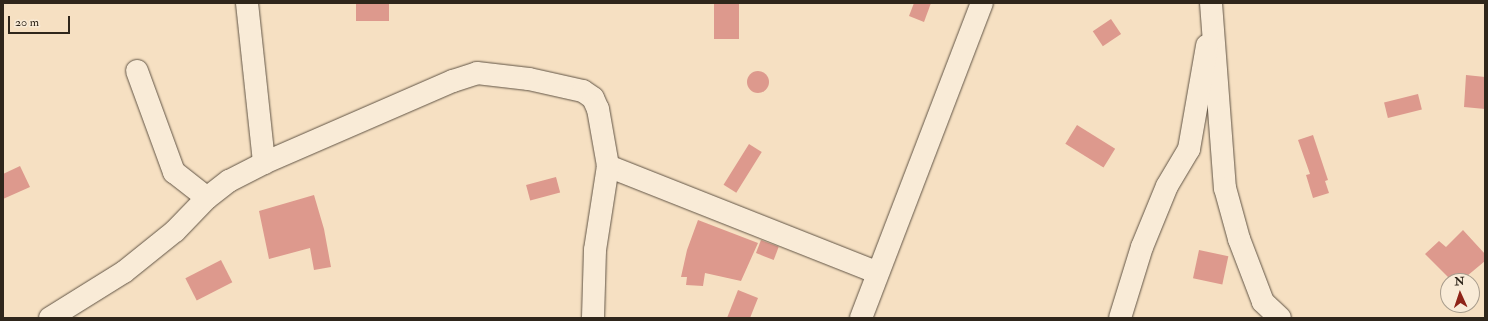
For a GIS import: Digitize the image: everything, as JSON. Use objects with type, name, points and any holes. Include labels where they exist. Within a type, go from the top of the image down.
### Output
[{"type":"street","points":[[247,3],[264,163]]},
{"type":"street","points":[[861,318],[982,3]]},
{"type":"street","points":[[1120,318],[1142,247],[1167,186],[1189,149],[1211,9]]},
{"type":"street","points":[[1211,9],[1225,188],[1239,239],[1263,302],[1280,318]]},
{"type":"street","points":[[136,71],[174,172],[207,198]]},
{"type":"street","points":[[61,315],[124,272],[175,231],[207,198],[229,181],[264,163],[453,81],[477,73],[490,73],[529,78],[589,93],[598,109],[608,166],[595,250],[593,318]]},
{"type":"street","points":[[608,166],[878,273]]},
{"type":"building","points":[[356,3],[389,3],[389,21],[356,21]]},
{"type":"building","points":[[714,3],[739,3],[739,39],[714,39]]},
{"type":"building","points":[[914,3],[931,3],[924,22],[909,16]]},
{"type":"building","points":[[1111,19],[1121,34],[1103,46],[1093,31]]},
{"type":"building","points":[[758,71],[766,74],[769,82],[766,90],[758,93],[750,90],[747,82],[750,74]]},
{"type":"building","points":[[1466,75],[1485,77],[1485,109],[1464,107]]},
{"type":"building","points":[[1418,94],[1422,110],[1388,118],[1384,102]]},
{"type":"building","points":[[1077,125],[1115,149],[1104,168],[1065,144]]},
{"type":"building","points":[[1313,135],[1328,180],[1325,181],[1329,193],[1313,198],[1306,175],[1310,174],[1298,140]]},
{"type":"building","points":[[749,144],[762,152],[736,193],[724,185]]},
{"type":"building","points":[[20,166],[30,187],[3,199],[3,174]]},
{"type":"building","points":[[556,177],[560,192],[530,200],[526,185]]},
{"type":"building","points":[[314,195],[324,229],[331,267],[314,270],[310,248],[269,259],[259,211]]},
{"type":"building","points":[[698,220],[758,243],[741,281],[705,273],[703,286],[686,285],[687,277],[681,277],[687,250]]},
{"type":"building","points":[[1463,230],[1485,254],[1485,261],[1471,273],[1444,273],[1425,254],[1439,241],[1446,247]]},
{"type":"building","points":[[761,240],[779,247],[774,260],[756,253]]},
{"type":"building","points":[[1199,250],[1228,256],[1222,285],[1193,278]]},
{"type":"building","points":[[221,260],[232,282],[197,300],[185,278]]},
{"type":"building","points":[[738,290],[758,298],[750,318],[727,318]]}]
